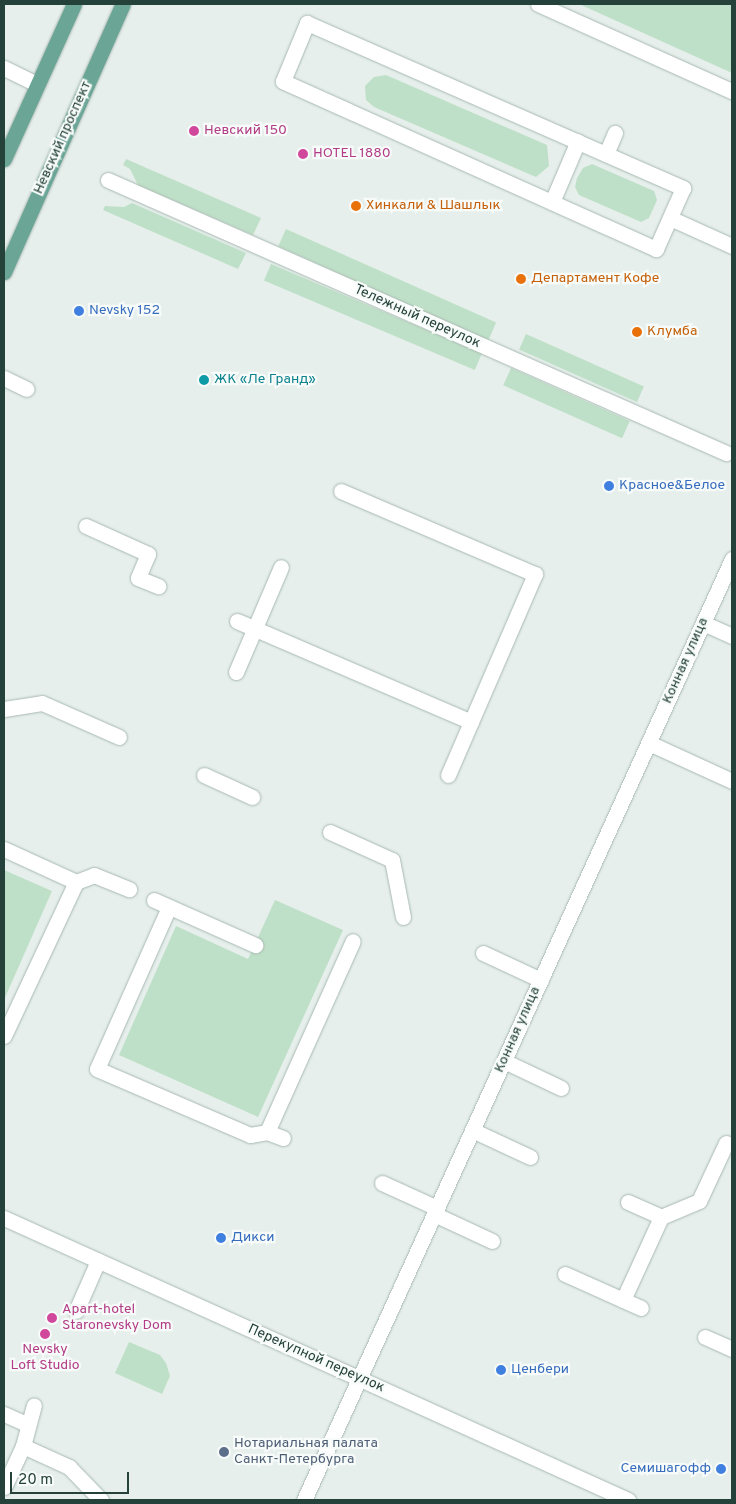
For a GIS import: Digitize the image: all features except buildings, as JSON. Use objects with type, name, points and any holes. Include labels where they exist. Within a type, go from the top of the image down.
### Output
[{"type":"main road","points":[[4,159],[74,4]]},
{"type":"main road","name":"Невский проспект","points":[[4,272],[124,4]]},
{"type":"street","points":[[538,4],[646,61],[732,91]]},
{"type":"street","points":[[307,23],[578,142],[683,188],[656,249],[283,81],[307,23]]},
{"type":"street","points":[[4,68],[37,84]]},
{"type":"street","points":[[606,154],[615,133]]},
{"type":"street","points":[[552,202],[578,142]]},
{"type":"street","name":"Тележный переулок","points":[[108,180],[726,453]]},
{"type":"street","points":[[670,218],[732,246]]},
{"type":"street","points":[[4,378],[27,389]]},
{"type":"street","points":[[341,491],[535,574],[448,775]]},
{"type":"street","points":[[86,526],[148,554],[138,578],[158,586]]},
{"type":"street","name":"Конная улица","points":[[304,1500],[732,559]]},
{"type":"street","points":[[236,672],[282,567]]},
{"type":"street","points":[[237,621],[471,722]]},
{"type":"street","points":[[703,623],[732,636]]},
{"type":"street","points":[[4,709],[42,703],[119,737]]},
{"type":"street","points":[[649,743],[732,781]]},
{"type":"street","points":[[204,775],[252,796]]},
{"type":"street","points":[[330,832],[392,860],[403,917]]},
{"type":"street","points":[[4,849],[76,882]]},
{"type":"street","points":[[4,1036],[76,882],[94,875],[129,889]]},
{"type":"street","points":[[154,900],[255,945]]},
{"type":"street","points":[[169,907],[97,1069],[250,1135],[267,1132],[282,1138]]},
{"type":"street","points":[[267,1132],[353,941]]},
{"type":"street","points":[[484,953],[541,980]]},
{"type":"street","points":[[504,1061],[561,1088]]},
{"type":"street","points":[[472,1130],[530,1157]]},
{"type":"street","points":[[623,1300],[661,1217],[699,1200],[726,1143]]},
{"type":"street","points":[[382,1183],[492,1241]]},
{"type":"street","points":[[628,1202],[661,1217]]},
{"type":"street","name":"Перекупной переулок","points":[[4,1218],[628,1500]]},
{"type":"street","points":[[76,1311],[98,1261]]},
{"type":"street","points":[[565,1274],[641,1308]]},
{"type":"street","points":[[705,1337],[732,1350]]},
{"type":"street","points":[[4,1487],[23,1446],[26,1424],[34,1405]]},
{"type":"street","points":[[4,1414],[26,1424]]},
{"type":"street","points":[[23,1446],[69,1467],[101,1500]]},
{"type":"green space","points":[[579,4],[732,4],[732,73]]},
{"type":"green space","points":[[386,75],[547,145],[549,166],[536,177],[374,107],[366,100],[365,86],[374,77]]},
{"type":"green space","points":[[126,159],[261,218],[253,235],[138,185],[130,169],[123,165]]},
{"type":"green space","points":[[592,164],[654,191],[657,200],[649,218],[641,222],[579,195],[575,187],[577,178],[583,168]]},
{"type":"green space","points":[[132,203],[246,253],[238,269],[103,210],[105,206],[124,207]]},
{"type":"green space","points":[[286,229],[496,323],[488,340],[278,246]]},
{"type":"green space","points":[[271,264],[482,353],[475,370],[264,281]]},
{"type":"green space","points":[[526,334],[644,386],[637,402],[519,350]]},
{"type":"green space","points":[[511,368],[630,421],[622,438],[503,385]]},
{"type":"green space","points":[[4,870],[52,891],[4,1000]]},
{"type":"green space","points":[[275,900],[343,930],[258,1117],[119,1055],[176,926],[248,959]]},
{"type":"green space","points":[[129,1342],[160,1355],[166,1363],[170,1376],[162,1394],[115,1373]]},
{"type":"place","name":"Невский 150","points":[[194,131]]},
{"type":"place","name":"HOTEL 1880","points":[[303,154]]},
{"type":"place","name":"Хинкали & Шашлык","points":[[356,206]]},
{"type":"place","name":"Департамент Кофе","points":[[521,279]]},
{"type":"place","name":"Nevsky 152","points":[[79,311]]},
{"type":"place","name":"Клумба","points":[[637,332]]},
{"type":"place","name":"ЖК «Ле Гранд»","points":[[204,380]]},
{"type":"place","name":"Красное&Белое","points":[[609,486]]},
{"type":"place","name":"Дикси","points":[[221,1238]]},
{"type":"place","name":"Apart-hotel Staronevsky Dom","points":[[52,1318]]},
{"type":"place","name":"Nevsky Loft Studio","points":[[45,1334]]},
{"type":"place","name":"Ценбери","points":[[501,1370]]},
{"type":"place","name":"Нотариальная палата Санкт-Петербурга","points":[[224,1452]]},
{"type":"place","name":"Семишагофф","points":[[721,1469]]}]
